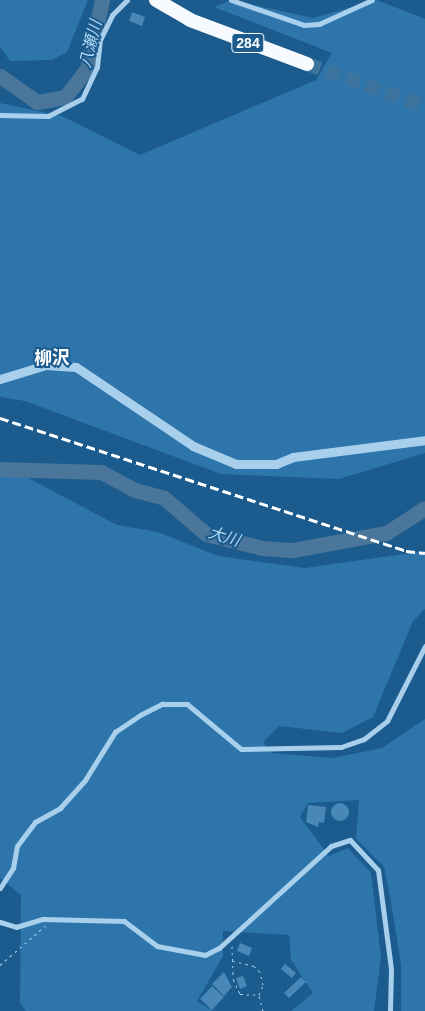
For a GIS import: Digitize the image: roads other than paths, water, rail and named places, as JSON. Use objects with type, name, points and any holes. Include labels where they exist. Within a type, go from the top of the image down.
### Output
[{"type":"highway","name":"284","points":[[156,0],[190,20],[307,64]]},
{"type":"street","points":[[0,115],[48,116],[82,99],[97,67],[100,40],[112,15],[127,0]]},
{"type":"street","points":[[231,0],[304,26],[320,24],[372,0]]},
{"type":"street","points":[[0,379],[46,366],[76,367],[193,446],[236,464],[276,464],[293,457],[346,454],[425,440]]},
{"type":"street","points":[[0,888],[13,868],[17,846],[34,822],[60,808],[85,780],[115,732],[140,715],[162,704],[187,704],[241,749],[341,748],[364,739],[387,721],[425,646]]},
{"type":"street","points":[[0,922],[16,927],[50,921],[124,921],[157,946],[204,955],[331,846],[350,840],[378,870],[391,969],[390,1011]]},
{"type":"waterway","name":"八瀬川","points":[[0,76],[37,102],[65,97],[87,69],[102,0]]},
{"type":"waterway","name":"大川","points":[[0,469],[101,472],[135,490],[164,498],[206,534],[262,548],[293,550],[386,533],[425,508]]},
{"type":"tunnel","points":[[307,64],[425,106]]},
{"type":"railway","points":[[0,418],[406,551],[425,553]]},
{"type":"district","name":"柳沢","points":[[52,358]]}]
